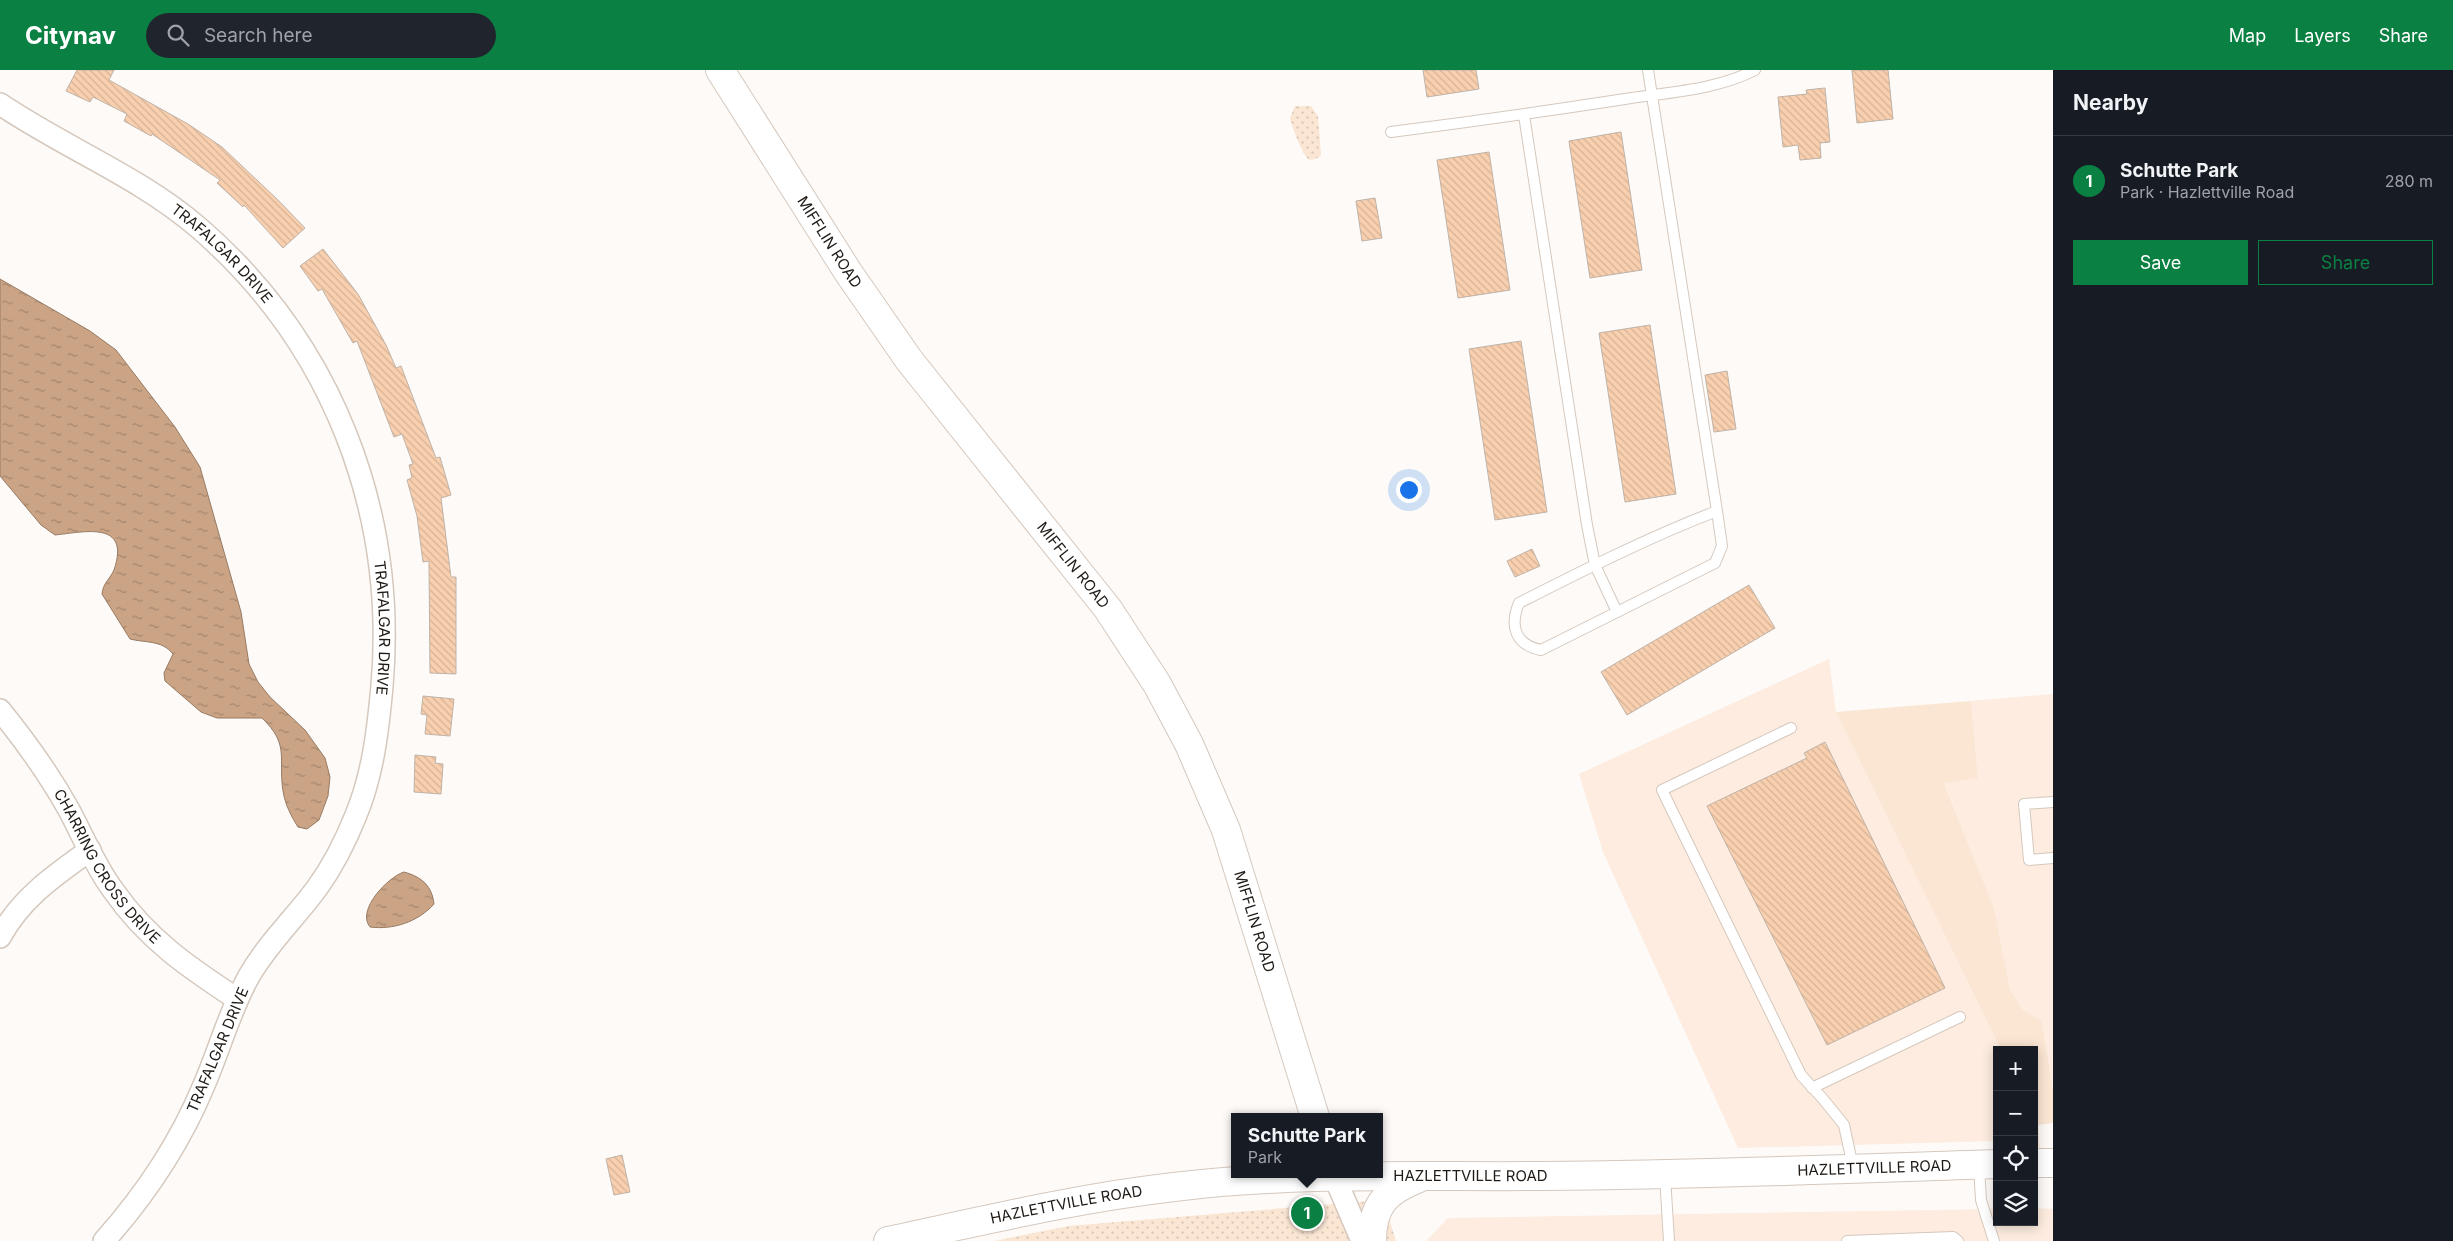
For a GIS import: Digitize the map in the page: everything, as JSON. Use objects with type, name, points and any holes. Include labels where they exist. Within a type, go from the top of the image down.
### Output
[{"type":"main road","name":"MIFFLIN ROAD","points":[[720,70],[818,226],[904,352],[1108,609],[1157,684],[1189,744],[1226,830],[1314,1113]]},
{"type":"main road","points":[[1301,1072],[1304,1113]]},
{"type":"main road","points":[[2038,1163],[2053,1162]]},
{"type":"main road","name":"HAZLETTVILLE ROAD","points":[[1383,1177],[1665,1175],[1988,1165]]},
{"type":"main road","points":[[1372,1241],[1372,1222],[1379,1205],[1394,1189],[1421,1177]]},
{"type":"main road","name":"HAZLETTVILLE ROAD","points":[[888,1241],[1043,1208],[1232,1178]]},
{"type":"street","name":"TRAFALGAR DRIVE","points":[[0,104],[54,138],[146,189],[169,204],[223,249],[269,301],[312,365],[336,408],[362,476],[373,517],[380,561],[384,639],[380,712],[366,784],[357,814],[332,866],[317,888],[261,957],[237,999],[205,1083],[173,1150],[139,1200],[104,1241]]},
{"type":"street","name":"CHARRING CROSS DRIVE","points":[[0,710],[45,768],[112,889],[160,945],[189,968],[237,999]]},
{"type":"street","points":[[0,937],[19,908],[44,883],[90,850]]},
{"type":"street","points":[[1335,1178],[1362,1241]]},
{"type":"lane","points":[[1648,70],[1717,511],[1722,546],[1715,563],[1541,650],[1529,647],[1522,642],[1515,630],[1514,615],[1519,603],[1680,525],[1717,511]]},
{"type":"lane","points":[[1390,132],[1524,115],[1652,95],[1733,81],[1755,70]]},
{"type":"lane","points":[[1524,115],[1595,565],[1617,612]]},
{"type":"lane","points":[[1791,728],[1662,790],[1801,1075],[1824,1099],[1844,1125],[1853,1168]]},
{"type":"lane","points":[[2053,802],[2024,804],[2029,860],[2053,858]]},
{"type":"lane","points":[[1812,1088],[1960,1017]]},
{"type":"lane","points":[[1988,1165],[1981,1200],[1994,1241]]},
{"type":"lane","points":[[1665,1175],[1669,1241]]},
{"type":"lane","points":[[1847,1241],[1953,1237],[1958,1241]]},
{"type":"shaded area","points":[[1295,106],[1311,106],[1318,116],[1321,155],[1316,159],[1309,160],[1306,157],[1295,134],[1290,118]]},
{"type":"shaded area","points":[[1829,659],[1836,712],[1999,1046],[1993,1046],[1993,1141],[1738,1148],[1603,852],[1579,774]]},
{"type":"shaded area","points":[[2053,694],[2053,1090],[2042,1021],[2022,1009],[2010,991],[1994,908],[1944,782],[1978,777],[1971,701]]},
{"type":"shaded area","points":[[1971,701],[1978,778],[1944,783],[1994,908],[2010,990],[2022,1009],[2042,1021],[2053,1090],[2053,1123],[2038,1125],[2038,1046],[1999,1046],[1836,712]]},
{"type":"shaded area","points":[[2038,1125],[2040,1147],[2038,1147]]},
{"type":"shaded area","points":[[1383,1200],[1396,1241],[994,1241],[1069,1226]]},
{"type":"shaded area","points":[[2038,1208],[2053,1209],[2053,1241],[1426,1241],[1448,1218],[1993,1209],[1993,1226],[2038,1226]]},
{"type":"water","points":[[0,279],[90,331],[116,350],[175,427],[200,467],[241,612],[249,664],[258,682],[270,697],[305,730],[325,758],[330,777],[328,796],[319,820],[307,829],[298,827],[287,805],[283,791],[280,744],[271,727],[262,718],[217,718],[201,712],[165,681],[164,673],[173,654],[159,644],[130,639],[102,594],[105,584],[114,570],[118,554],[116,543],[110,536],[91,532],[55,535],[41,525],[0,476]]},
{"type":"water","points":[[404,872],[425,883],[431,892],[434,904],[420,916],[405,923],[379,928],[370,927],[367,920],[367,912],[370,903],[390,880]]},
{"type":"building","points":[[77,70],[114,70],[109,80],[188,124],[222,147],[305,228],[283,248],[244,205],[243,207],[217,183],[220,180],[152,134],[151,136],[124,121],[127,114],[93,97],[90,102],[66,91]]},
{"type":"building","points":[[1423,70],[1476,70],[1479,89],[1427,97]]},
{"type":"building","points":[[1852,70],[1888,70],[1893,119],[1857,123]]},
{"type":"building","points":[[1825,88],[1830,142],[1820,143],[1821,158],[1800,160],[1798,145],[1783,147],[1778,97],[1807,94],[1806,90]]},
{"type":"building","points":[[1621,132],[1642,270],[1590,278],[1569,141]]},
{"type":"building","points":[[1489,152],[1510,290],[1458,298],[1437,160]]},
{"type":"building","points":[[1375,198],[1382,238],[1362,241],[1356,201]]},
{"type":"building","points":[[323,249],[358,294],[386,345],[396,368],[401,366],[436,458],[440,457],[451,495],[441,498],[451,577],[456,577],[456,674],[430,673],[429,561],[423,562],[417,516],[407,480],[412,478],[409,465],[413,464],[402,434],[394,437],[357,341],[353,343],[322,289],[318,291],[300,266]]},
{"type":"building","points":[[1650,325],[1676,494],[1625,502],[1599,333]]},
{"type":"building","points":[[1521,341],[1547,512],[1495,520],[1469,349]]},
{"type":"building","points":[[1727,371],[1736,429],[1714,432],[1705,375]]},
{"type":"building","points":[[1532,549],[1540,566],[1515,577],[1507,561]]},
{"type":"building","points":[[1749,585],[1775,628],[1627,715],[1601,672]]},
{"type":"building","points":[[423,696],[454,699],[450,736],[425,734],[427,715],[421,714]]},
{"type":"building","points":[[1825,742],[1945,988],[1827,1045],[1707,806],[1807,758],[1804,753]]},
{"type":"building","points":[[415,755],[436,757],[435,763],[443,764],[441,794],[414,792]]},
{"type":"building","points":[[622,1155],[630,1192],[614,1195],[606,1159]]},
{"type":"place","name":"Schutte Park","points":[[1307,1213]]}]
